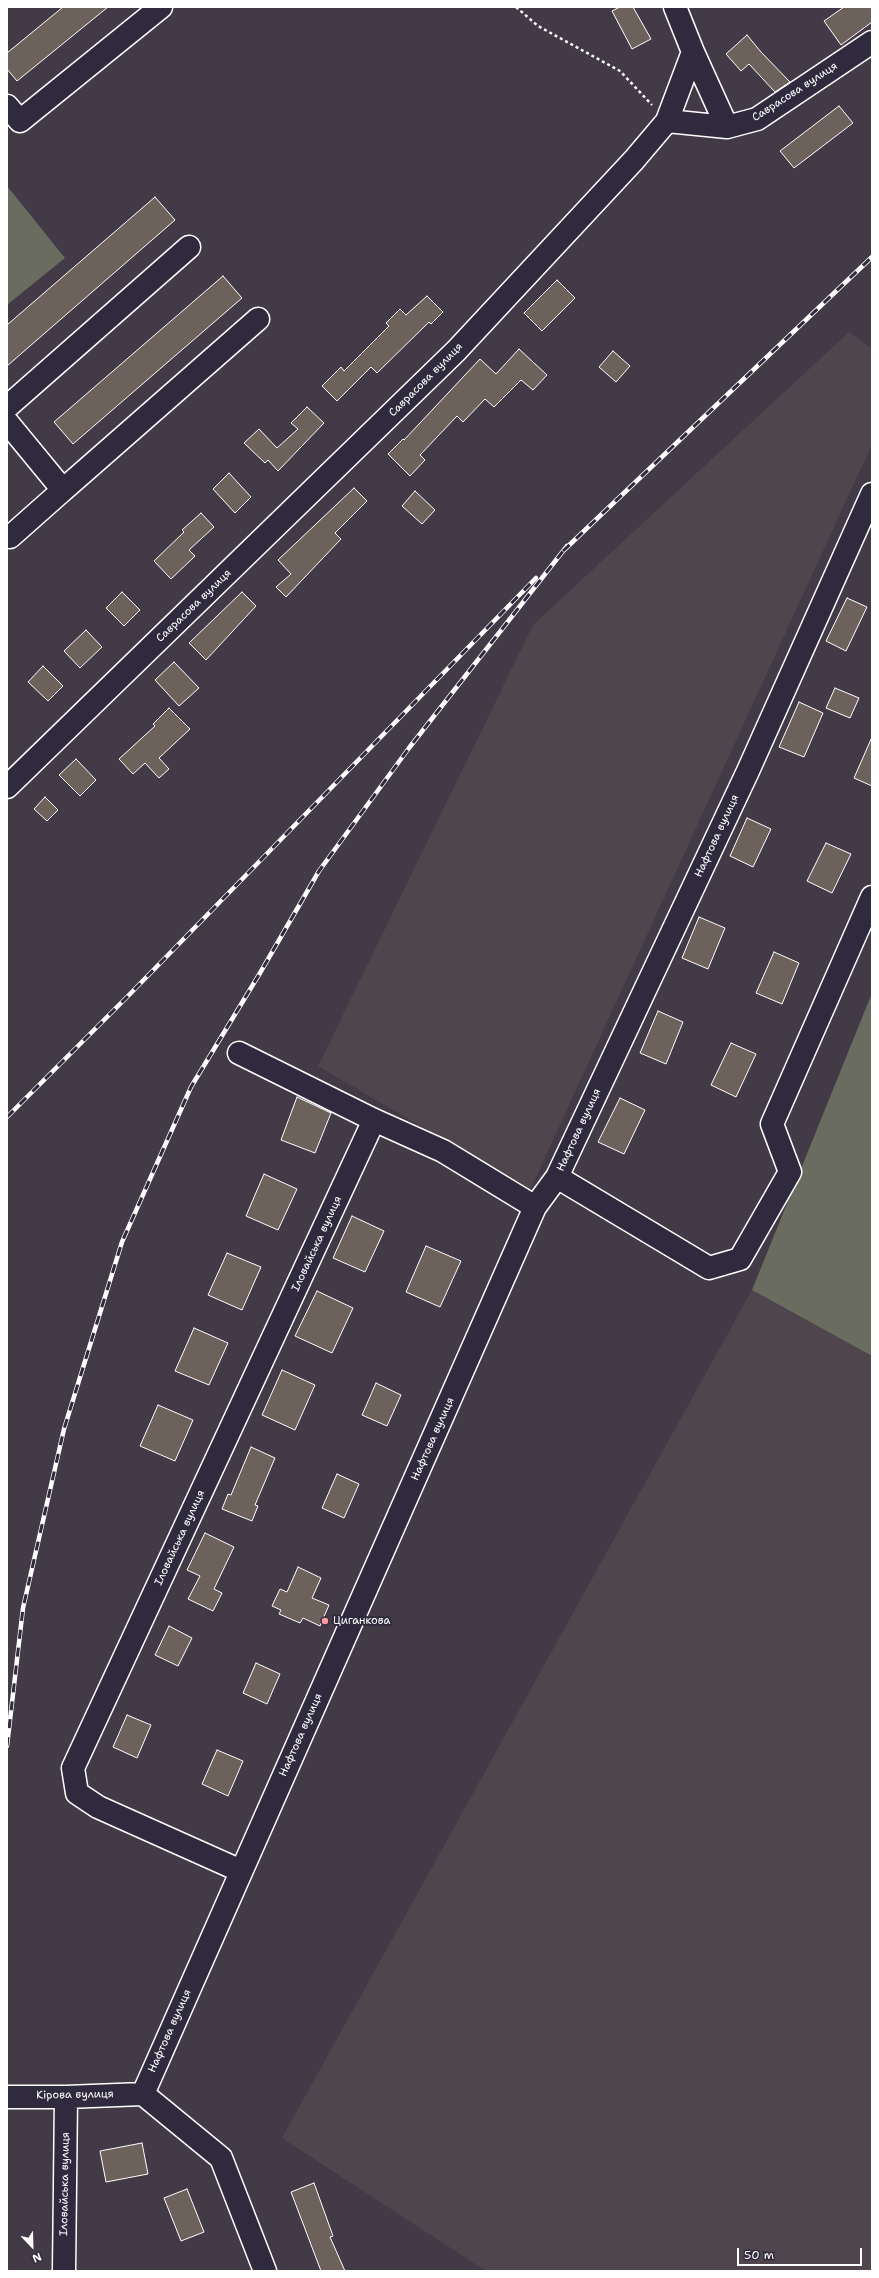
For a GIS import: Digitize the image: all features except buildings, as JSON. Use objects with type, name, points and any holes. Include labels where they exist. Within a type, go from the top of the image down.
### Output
[{"type":"street","points":[[7,106],[20,121],[161,7]]},
{"type":"street","points":[[675,7],[693,52],[727,127]]},
{"type":"street","name":"Саврасова вулиця","points":[[7,787],[456,351],[634,160],[667,121],[727,127],[757,119],[872,42]]},
{"type":"street","points":[[667,121],[693,52]]},
{"type":"street","points":[[7,407],[189,247]]},
{"type":"street","points":[[8,540],[63,490],[258,320]]},
{"type":"street","points":[[7,422],[63,490]]},
{"type":"street","name":"Нафтова вулиця","points":[[143,2094],[240,1871],[535,1207],[557,1177],[748,771],[872,494]]},
{"type":"street","name":"Нафтова вулиця","points":[[557,1177],[709,1268],[740,1260],[790,1172],[772,1124],[872,898]]},
{"type":"street","points":[[239,1053],[374,1120],[443,1151],[535,1207]]},
{"type":"street","name":"Іловайська вулиця","points":[[240,1871],[98,1807],[77,1793],[74,1768],[374,1120]]},
{"type":"street","points":[[143,2094],[221,2158],[265,2271]]},
{"type":"street","name":"Кірова вулиця","points":[[7,2097],[66,2097],[143,2094]]},
{"type":"street","name":"Іловайська вулиця","points":[[64,2271],[66,2097]]},
{"type":"path","points":[[516,7],[538,26],[620,70],[667,121]]},
{"type":"shaded area","points":[[849,332],[872,349],[872,444],[530,1190],[318,1066],[533,625]]},
{"type":"shaded area","points":[[752,1290],[872,1356],[872,2271],[486,2271],[282,2138]]},
{"type":"green space","points":[[7,186],[65,258],[7,305]]},
{"type":"green space","points":[[872,993],[872,1356],[752,1290]]},
{"type":"railway","points":[[563,551],[872,257]]},
{"type":"railway","points":[[7,1746],[23,1608],[64,1429],[122,1242],[191,1087],[260,973],[319,871],[409,748],[567,546]]},
{"type":"railway","points":[[7,1117],[130,994],[536,578]]},
{"type":"place","name":"Циганкова","points":[[325,1621]]}]
